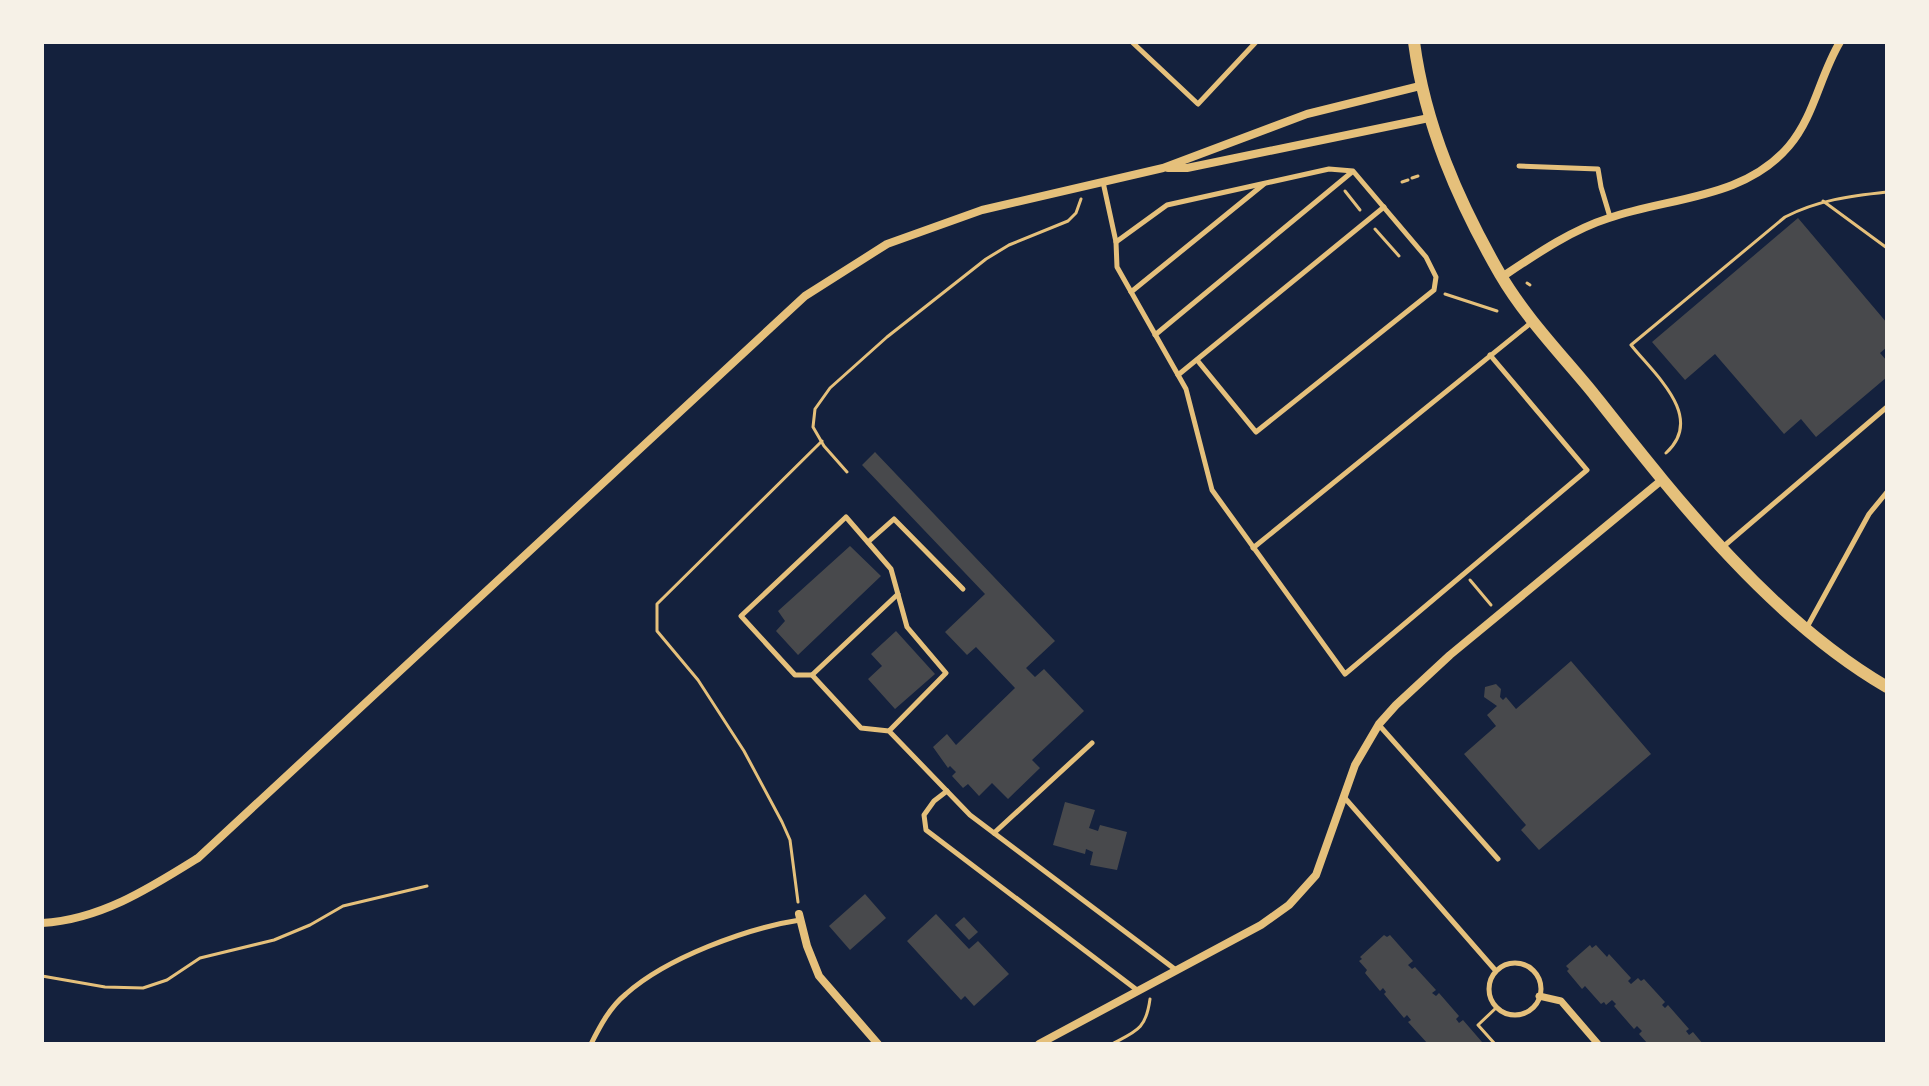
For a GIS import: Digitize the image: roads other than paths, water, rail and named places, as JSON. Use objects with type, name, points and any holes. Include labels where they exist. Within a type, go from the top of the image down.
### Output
[{"type":"street","points":[[1414,42],[1420,86],[1444,162],[1477,234],[1533,322],[1743,571],[1806,630],[1858,671],[1887,687]]},
{"type":"street","points":[[1502,277],[1557,242],[1610,217],[1715,192],[1766,168],[1791,145],[1802,127],[1840,42]]},
{"type":"street","points":[[42,923],[66,922],[137,896],[198,858],[805,296],[887,244],[982,210],[1163,168],[1307,114],[1420,86]]},
{"type":"street","points":[[1163,168],[1187,168],[1429,118]]},
{"type":"street","points":[[1039,1044],[1261,925],[1289,905],[1306,889],[1324,855],[1355,765],[1379,724],[1450,655],[1663,479]]},
{"type":"street","points":[[800,917],[819,976],[878,1044]]},
{"type":"street","points":[[1539,996],[1561,1001],[1598,1044]]},
{"type":"lane","points":[[1132,42],[1198,104],[1256,42]]},
{"type":"lane","points":[[1519,166],[1598,169],[1610,217]]},
{"type":"lane","points":[[1116,242],[1167,205],[1329,169],[1353,171],[1426,257],[1436,277],[1434,290],[1256,432],[1197,360]]},
{"type":"lane","points":[[1155,335],[1353,171]]},
{"type":"lane","points":[[1103,182],[1116,242],[1117,267],[1186,389],[1212,490],[1345,674],[1587,470],[1490,355]]},
{"type":"lane","points":[[1131,292],[1265,184]]},
{"type":"lane","points":[[1178,375],[1384,207]]},
{"type":"lane","points":[[1253,548],[1533,322]]},
{"type":"lane","points":[[1723,547],[1887,407]]},
{"type":"lane","points":[[1806,630],[1869,514],[1884,501],[1887,492]]},
{"type":"lane","points":[[889,731],[946,673],[907,627],[898,594],[891,569],[846,517],[741,616],[795,675],[812,675],[898,594]]},
{"type":"lane","points":[[868,542],[894,519],[963,589]]},
{"type":"lane","points":[[812,675],[861,728],[889,731],[970,815],[1177,970]]},
{"type":"lane","points":[[1379,724],[1498,859]]},
{"type":"lane","points":[[994,833],[1092,743]]},
{"type":"lane","points":[[947,791],[934,801],[924,815],[926,830],[1138,991]]},
{"type":"lane","points":[[1343,796],[1496,971]]},
{"type":"lane","points":[[591,1044],[603,1020],[625,994],[662,968],[770,924],[800,917]]},
{"type":"lane","points":[[1510,963],[1527,966],[1538,979],[1539,996],[1530,1009],[1522,1013],[1506,1013],[1497,1007],[1489,995],[1489,987],[1496,971],[1510,963]]}]
